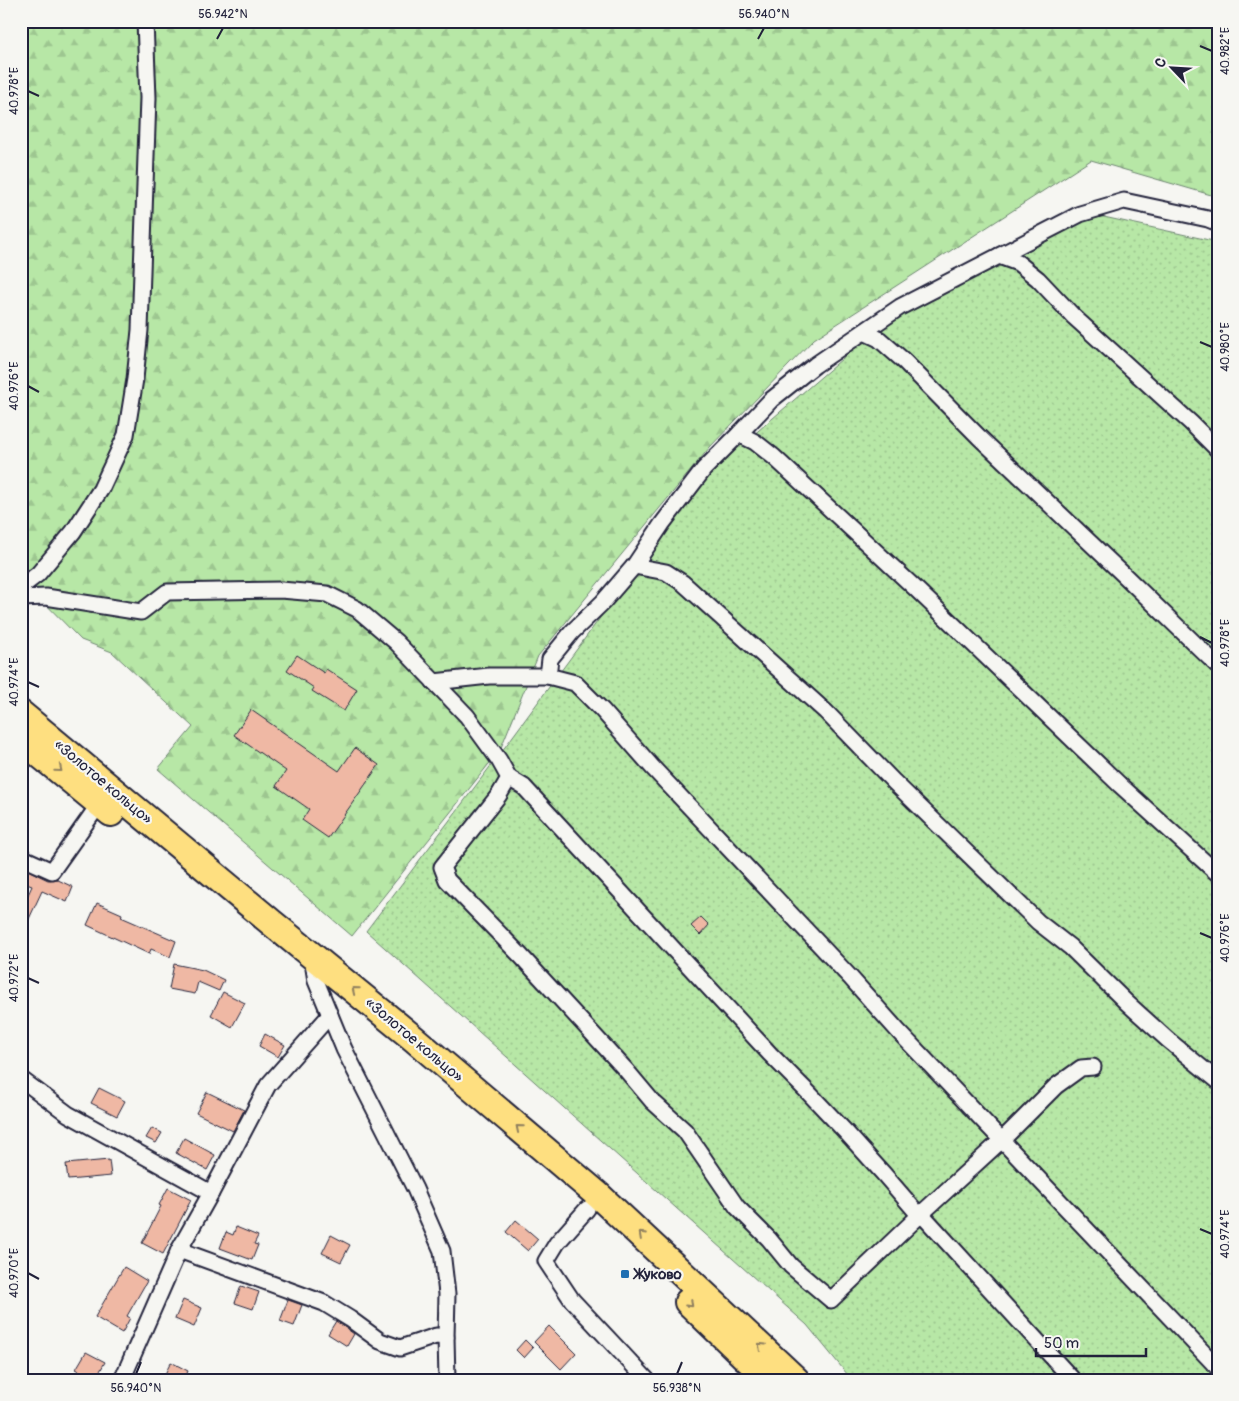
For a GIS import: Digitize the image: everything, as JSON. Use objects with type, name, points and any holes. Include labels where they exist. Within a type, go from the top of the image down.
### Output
[{"type":"highway","name":"«Золотое кольцо»","points":[[21,714],[413,1038],[605,1201],[796,1380]]},
{"type":"highway","name":"«Золотое кольцо»","points":[[21,738],[316,981],[625,1242],[769,1380]]},
{"type":"street","points":[[21,587],[38,574],[73,532],[102,490],[126,435],[135,379],[140,330],[148,98],[145,21]]},
{"type":"street","points":[[548,676],[550,659],[572,632],[603,602],[634,566],[662,524],[704,469],[771,400],[815,365],[900,308],[1080,214],[1124,201],[1208,219],[1218,223]]},
{"type":"street","points":[[998,256],[1018,263],[1038,279],[1074,317],[1191,423],[1218,450]]},
{"type":"street","points":[[864,332],[879,339],[904,361],[979,437],[1218,666]]},
{"type":"street","points":[[739,434],[755,442],[774,456],[915,588],[1120,785],[1218,874]]},
{"type":"street","points":[[634,566],[666,572],[683,583],[826,712],[894,782],[1038,922],[1070,947],[1140,1014],[1218,1081]]},
{"type":"street","points":[[21,598],[46,597],[141,612],[166,592],[281,590],[327,594],[357,609],[396,642],[467,716],[499,760],[509,778],[524,787],[770,1054],[866,1153],[919,1215],[926,1219],[1073,1380]]},
{"type":"street","points":[[434,682],[489,676],[548,676],[575,683],[899,1032],[1218,1368]]},
{"type":"street","points":[[509,778],[499,795],[442,868],[447,880],[521,956],[652,1101],[685,1132],[737,1207],[769,1239],[791,1266],[831,1300],[1056,1086],[1081,1068],[1093,1067]]},
{"type":"street","points":[[21,857],[52,871],[100,803]]},
{"type":"street","points":[[312,956],[316,981],[348,1057],[416,1189],[442,1251],[447,1294],[447,1380]]},
{"type":"street","points":[[122,1380],[179,1250],[268,1085],[330,1015]]},
{"type":"street","points":[[21,1079],[68,1114],[211,1193]]},
{"type":"street","points":[[587,1210],[556,1244],[546,1261],[572,1300],[647,1380]]},
{"type":"street","points":[[179,1250],[324,1303],[380,1341],[400,1348],[436,1336],[446,1337]]},
{"type":"green space","points":[[21,21],[1218,21],[1218,197],[1091,160],[814,339],[710,447],[538,656],[500,750],[352,936],[158,769],[193,727],[112,652],[81,640],[32,590],[21,589]]},
{"type":"green space","points":[[1090,214],[1218,242],[1218,1380],[852,1380],[807,1325],[366,931],[502,751],[703,478],[891,317]]},
{"type":"building","points":[[297,655],[324,673],[326,669],[357,689],[344,711],[312,691],[314,688],[287,670]]},
{"type":"building","points":[[251,710],[339,771],[355,748],[379,765],[328,838],[302,820],[309,809],[276,786],[286,771],[234,735]]},
{"type":"building","points":[[21,867],[48,880],[56,879],[73,887],[67,902],[42,891],[21,936],[21,910],[32,886],[21,882]]},
{"type":"building","points":[[97,903],[122,914],[121,917],[176,941],[170,957],[151,949],[149,954],[87,925]]},
{"type":"building","points":[[701,917],[709,925],[700,935],[691,926]]},
{"type":"building","points":[[174,964],[203,970],[224,980],[219,991],[198,982],[195,994],[169,989]]},
{"type":"building","points":[[223,992],[245,1003],[232,1027],[211,1015]]},
{"type":"building","points":[[265,1034],[285,1045],[278,1057],[259,1046]]},
{"type":"building","points":[[99,1088],[125,1101],[117,1116],[91,1103]]},
{"type":"building","points":[[207,1092],[244,1110],[233,1131],[196,1113]]},
{"type":"building","points":[[152,1128],[162,1133],[156,1143],[146,1138]]},
{"type":"building","points":[[184,1138],[215,1155],[207,1170],[176,1153]]},
{"type":"building","points":[[109,1160],[111,1176],[68,1180],[66,1164]]},
{"type":"building","points":[[168,1188],[191,1200],[163,1254],[142,1243]]},
{"type":"building","points":[[516,1220],[538,1239],[528,1251],[506,1232]]},
{"type":"building","points":[[236,1227],[258,1236],[254,1244],[258,1245],[252,1260],[220,1248],[226,1232],[233,1235]]},
{"type":"building","points":[[331,1235],[350,1245],[341,1262],[322,1253]]},
{"type":"building","points":[[124,1267],[147,1281],[127,1316],[130,1318],[122,1333],[95,1317]]},
{"type":"building","points":[[241,1286],[259,1292],[253,1309],[235,1303]]},
{"type":"building","points":[[183,1300],[202,1308],[194,1327],[175,1319]]},
{"type":"building","points":[[288,1300],[302,1305],[294,1326],[280,1321]]},
{"type":"building","points":[[336,1321],[354,1334],[347,1346],[328,1334]]},
{"type":"building","points":[[549,1326],[576,1353],[561,1369],[534,1342]]},
{"type":"building","points":[[525,1340],[533,1348],[524,1358],[516,1350]]},
{"type":"building","points":[[86,1352],[105,1362],[95,1380],[76,1369]]},
{"type":"building","points":[[171,1362],[188,1371],[184,1380],[162,1380]]},
{"type":"place","name":"Жуково","points":[[625,1274]]}]
